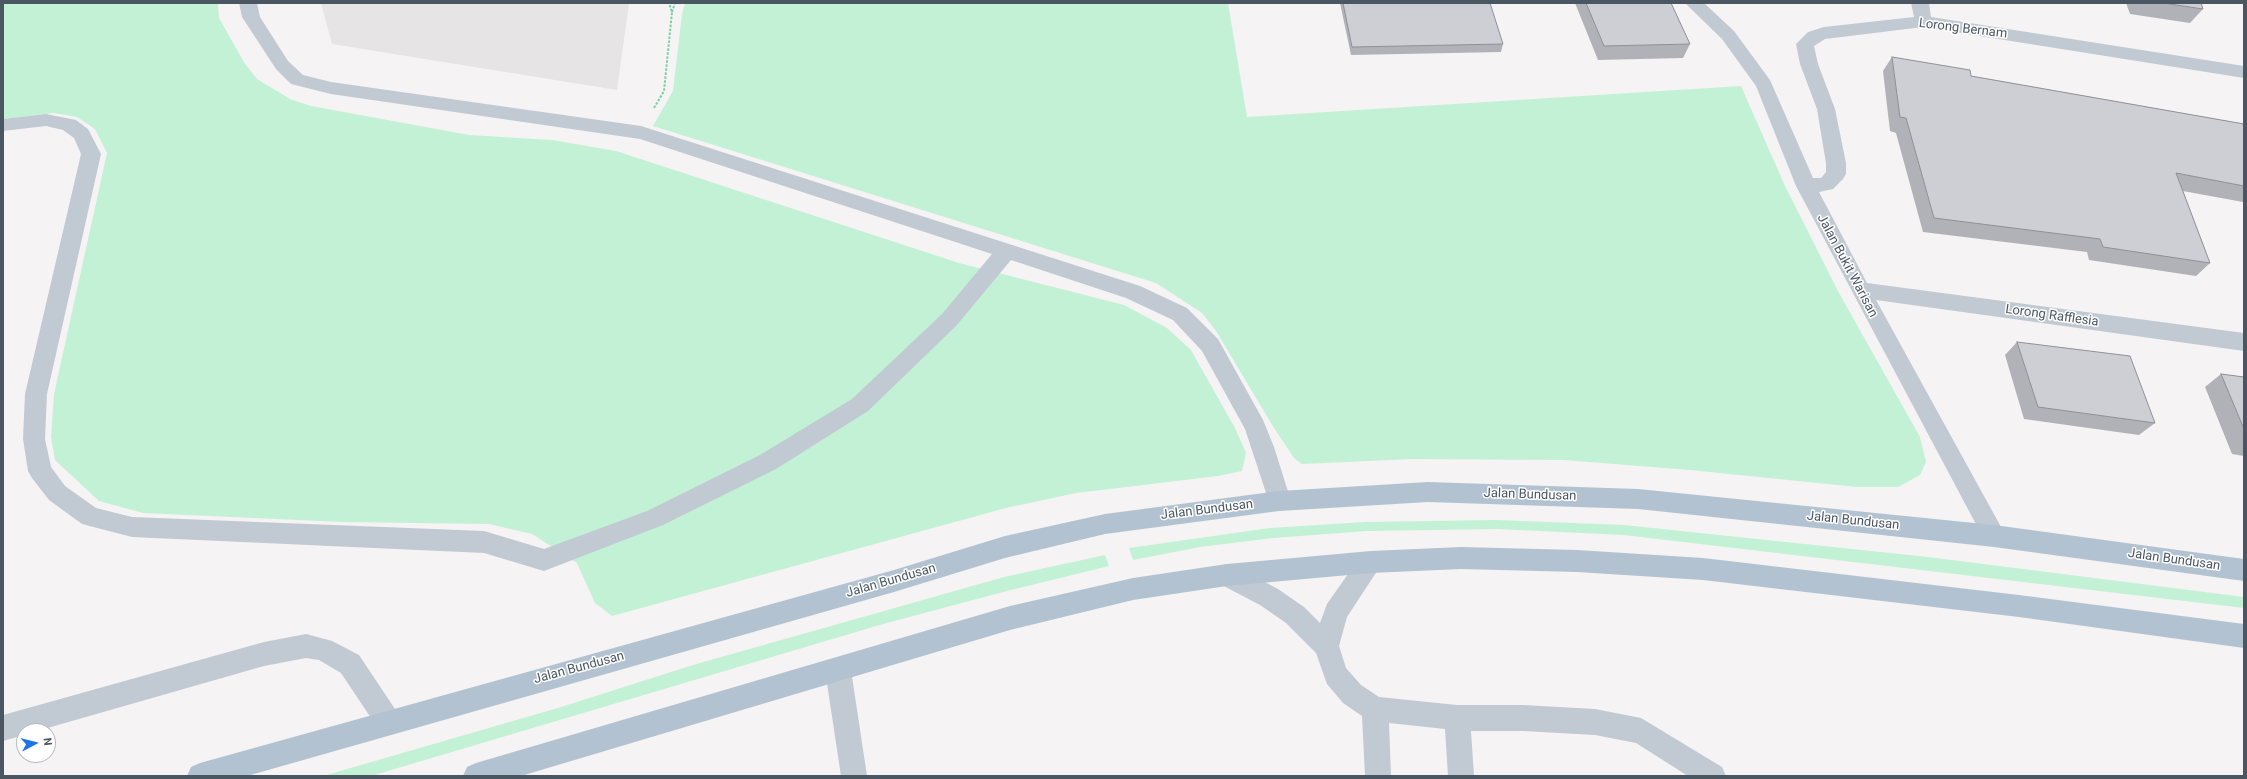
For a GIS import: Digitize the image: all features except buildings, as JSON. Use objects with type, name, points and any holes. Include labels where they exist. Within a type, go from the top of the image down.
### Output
[{"type":"main road","name":"Jalan Bundusan","points":[[200,776],[886,583],[1004,547],[1105,524],[1279,501],[1428,492],[1638,499],[1994,536],[2244,570]]},
{"type":"main road","points":[[476,776],[1010,618],[1133,589],[1227,575],[1372,562],[1461,558],[1577,561],[1703,569],[2011,605],[2244,636]]},
{"type":"street","points":[[248,3],[251,17],[282,65],[297,80],[331,88],[641,133],[1133,292],[1180,314],[1210,345],[1255,427],[1263,447],[1279,501]]},
{"type":"street","name":"Jalan Bukit Warisan","points":[[1694,3],[1728,35],[1764,84],[1806,186],[1860,290],[1994,536]]},
{"type":"street","points":[[1920,3],[1923,21]]},
{"type":"street","name":"Lorong Bernam","points":[[1806,186],[1826,184],[1836,174],[1836,163],[1826,109],[1808,64],[1805,44],[1814,36],[1824,33],[1923,21],[2244,72]]},
{"type":"street","points":[[3,124],[46,120],[69,125],[81,134],[91,154],[36,394],[34,439],[40,471],[57,493],[90,517],[132,527],[484,542],[544,560],[655,518],[768,462],[860,405],[949,320],[1007,251]]},
{"type":"street","name":"Lorong Rafflesia","points":[[1860,290],[2244,342]]},
{"type":"street","points":[[1326,646],[1336,612],[1372,562]]},
{"type":"street","points":[[1227,575],[1269,597],[1295,615],[1326,646],[1336,675],[1352,694],[1375,709],[1457,718],[1523,718],[1595,722],[1641,731],[1713,776]]},
{"type":"street","points":[[3,728],[264,654],[306,646],[323,649],[350,664],[388,722]]},
{"type":"street","points":[[838,670],[854,776]]},
{"type":"street","points":[[1375,709],[1378,776]]},
{"type":"street","points":[[1457,718],[1461,776]]},
{"type":"path","points":[[669,3],[672,12]]},
{"type":"path","points":[[641,133],[664,91],[672,12],[675,3]]},
{"type":"shaded area","points":[[321,3],[629,3],[617,90],[332,44]]},
{"type":"green space","points":[[3,3],[218,3],[219,18],[245,64],[257,79],[290,99],[311,106],[469,135],[552,140],[616,151],[959,263],[1124,305],[1167,328],[1191,350],[1235,428],[1246,453],[1242,471],[1218,476],[1076,493],[1006,508],[612,616],[595,603],[577,563],[532,534],[489,524],[343,522],[143,513],[99,501],[55,460],[51,437],[54,394],[107,153],[95,129],[77,117],[54,113],[3,119]]},
{"type":"green space","points":[[685,3],[1228,3],[1247,117],[1741,86],[1785,186],[1839,293],[1920,437],[1926,462],[1920,475],[1898,487],[1857,487],[1690,470],[1564,460],[1413,459],[1302,464],[1294,458],[1274,428],[1216,331],[1202,313],[1156,283],[653,126],[673,91],[682,14]]},
{"type":"green space","points":[[1496,520],[1624,525],[1928,557],[2244,597],[2244,608],[1624,535],[1497,529],[1367,531],[1273,538],[1200,547],[1133,560],[1129,548],[1270,528],[1365,522]]},
{"type":"green space","points":[[1105,555],[1109,566],[883,624],[371,776],[323,776],[558,708],[693,665],[1004,577]]}]
